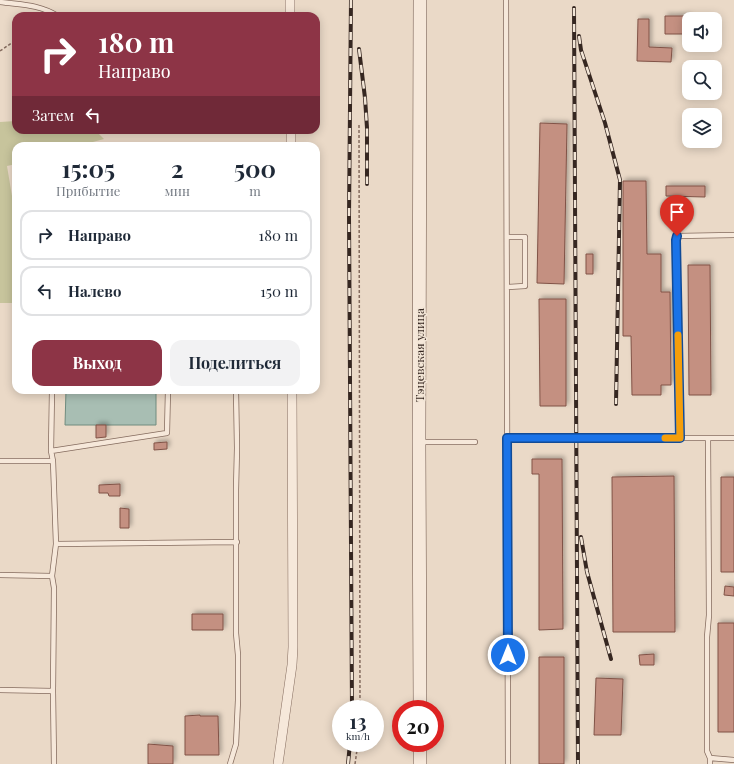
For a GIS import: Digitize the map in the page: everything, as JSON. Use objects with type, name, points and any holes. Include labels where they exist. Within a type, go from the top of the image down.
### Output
[{"type":"street","points":[[290,0],[290,12]]},
{"type":"street","name":"Тэцевская улица","points":[[420,0],[420,700]]},
{"type":"street","points":[[278,764],[292,665],[293,647],[292,394]]},
{"type":"street","points":[[420,752],[420,764]]},
{"type":"lane","points":[[506,0],[508,764]]},
{"type":"lane","points":[[0,2],[36,6],[51,12]]},
{"type":"lane","points":[[680,438],[677,236],[734,235]]},
{"type":"lane","points":[[507,237],[525,237],[525,286],[507,287]]},
{"type":"lane","points":[[52,394],[51,451],[53,461],[56,544],[52,576],[54,588],[54,764]]},
{"type":"lane","points":[[51,451],[167,434],[168,394]]},
{"type":"lane","points":[[230,764],[236,744],[238,707],[238,655],[236,634],[236,394]]},
{"type":"lane","points":[[507,438],[734,438]]},
{"type":"lane","points":[[708,438],[709,614],[707,638],[707,751],[710,758],[710,764]]},
{"type":"lane","points":[[419,442],[475,442]]},
{"type":"lane","points":[[0,461],[53,461]]},
{"type":"lane","points":[[56,544],[237,542]]},
{"type":"lane","points":[[0,575],[52,576]]},
{"type":"lane","points":[[0,690],[53,691]]},
{"type":"lane","points":[[710,758],[734,760]]},
{"type":"path","points":[[0,51],[12,43]]},
{"type":"path","points":[[359,126],[360,700]]},
{"type":"path","points":[[355,764],[357,752]]},
{"type":"shaded area","points":[[12,121],[12,134],[99,134],[104,139],[93,142],[12,142],[12,165],[7,166],[12,196],[12,303],[0,303],[0,122]]},
{"type":"shaded area","points":[[66,394],[156,394],[156,425],[65,425]]},
{"type":"building","points":[[665,16],[682,16],[682,34],[665,34]]},
{"type":"building","points":[[638,19],[649,19],[649,47],[672,48],[671,62],[637,61]]},
{"type":"building","points":[[540,123],[567,124],[564,284],[537,283]]},
{"type":"building","points":[[623,181],[646,181],[647,254],[661,254],[661,292],[670,292],[671,385],[661,385],[661,395],[632,395],[631,336],[623,336]]},
{"type":"building","points":[[666,186],[705,186],[705,197],[666,196]]},
{"type":"building","points":[[586,254],[593,254],[593,274],[586,274]]},
{"type":"building","points":[[688,265],[710,265],[711,395],[689,395]]},
{"type":"building","points":[[539,299],[566,299],[566,406],[540,406]]},
{"type":"building","points":[[96,425],[106,425],[106,437],[96,438]]},
{"type":"building","points":[[167,442],[167,449],[154,450],[154,443]]},
{"type":"building","points":[[532,459],[562,459],[563,629],[539,630],[539,474],[532,474]]},
{"type":"building","points":[[674,476],[675,632],[613,632],[612,477]]},
{"type":"building","points":[[721,477],[734,477],[734,572],[721,572]]},
{"type":"building","points":[[120,484],[120,496],[109,496],[108,493],[99,493],[99,485]]},
{"type":"building","points":[[120,508],[129,509],[129,528],[120,528]]},
{"type":"building","points":[[725,586],[734,587],[734,596],[724,595]]},
{"type":"building","points":[[192,614],[223,614],[223,630],[192,630]]},
{"type":"building","points":[[718,623],[734,623],[734,732],[718,732]]},
{"type":"building","points":[[654,654],[654,665],[640,665],[639,655]]},
{"type":"building","points":[[539,657],[564,657],[564,764],[539,764]]},
{"type":"building","points":[[596,678],[623,679],[621,735],[594,735]]},
{"type":"building","points":[[185,716],[218,716],[219,755],[185,755]]},
{"type":"building","points":[[148,744],[173,746],[173,764],[148,764]]},
{"type":"railway","points":[[351,0],[349,217],[352,700]]},
{"type":"railway","points":[[574,8],[578,764]]},
{"type":"railway","points":[[579,36],[581,50],[605,123],[620,180],[616,404]]},
{"type":"railway","points":[[359,49],[367,128],[367,184]]},
{"type":"railway","points":[[581,537],[587,572],[611,659]]},
{"type":"railway","points":[[348,764],[349,752]]},
{"type":"slow traffic","points":[[665,438],[680,438],[678,335]]},
{"type":"route","points":[[508,655],[507,438],[680,438],[677,236]]}]
